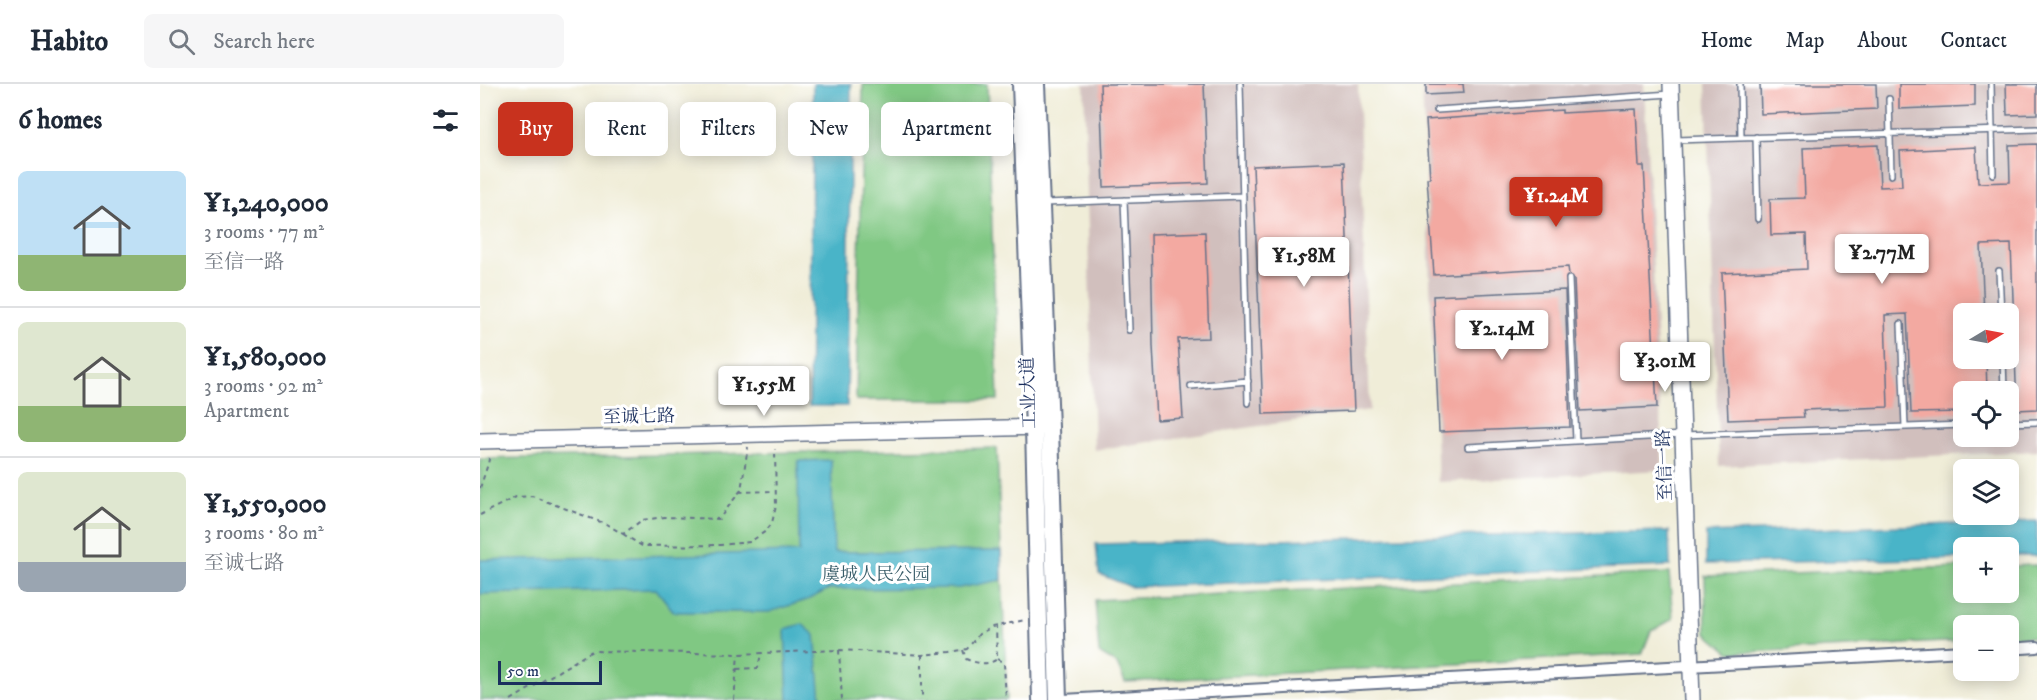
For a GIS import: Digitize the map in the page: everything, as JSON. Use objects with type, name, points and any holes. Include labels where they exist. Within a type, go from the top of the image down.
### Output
[{"type":"main road","points":[[1021,84],[1034,204]]},
{"type":"main road","name":"工业大道","points":[[1036,84],[1034,204],[1042,427],[1058,700]]},
{"type":"main road","points":[[1041,700],[1039,618],[1042,427]]},
{"type":"street","name":"至信一路","points":[[1671,89],[1692,700]]},
{"type":"street","name":"至诚七路","points":[[486,440],[1042,427]]},
{"type":"street","points":[[2019,648],[2037,647]]},
{"type":"street","points":[[1063,700],[1953,652]]},
{"type":"lane","points":[[1240,84],[1248,403]]},
{"type":"lane","points":[[1740,84],[1741,138]]},
{"type":"lane","points":[[1991,84],[1993,174]]},
{"type":"lane","points":[[1437,111],[1671,89]]},
{"type":"lane","points":[[1889,99],[1892,175]]},
{"type":"lane","points":[[1673,140],[2037,129]]},
{"type":"lane","points":[[1756,137],[1758,219]]},
{"type":"lane","points":[[1034,204],[1243,196]]},
{"type":"lane","points":[[1124,200],[1129,330]]},
{"type":"lane","points":[[1999,271],[2000,303]]},
{"type":"lane","points":[[1569,279],[1576,441]]},
{"type":"lane","points":[[1901,324],[1905,427]]},
{"type":"lane","points":[[1191,386],[1248,381]]},
{"type":"lane","points":[[2019,423],[2037,422]]},
{"type":"lane","points":[[1468,447],[1683,435],[1953,425]]},
{"type":"path","points":[[623,534],[642,520],[665,517],[719,519],[739,492],[750,434]]},
{"type":"path","points":[[480,515],[516,497],[532,496],[606,524],[642,546],[720,545],[750,542],[766,531],[772,523],[776,506],[776,434]]},
{"type":"path","points":[[480,488],[488,465],[486,440]]},
{"type":"path","points":[[739,492],[775,491]]},
{"type":"path","points":[[511,700],[592,651],[761,654],[838,650],[922,655],[967,649],[979,634],[996,626],[1039,618]]},
{"type":"path","points":[[996,626],[997,659]]},
{"type":"path","points":[[838,650],[842,700]]},
{"type":"path","points":[[963,650],[966,659],[975,663],[992,662],[997,659]]},
{"type":"path","points":[[734,700],[738,654]]},
{"type":"path","points":[[737,669],[758,668],[761,654]]},
{"type":"path","points":[[922,655],[922,700]]},
{"type":"path","points":[[997,659],[1004,663],[1006,700]]},
{"type":"shaded area","points":[[1084,84],[1358,84],[1370,410],[1094,450]]},
{"type":"shaded area","points":[[1422,84],[1644,84],[1663,470],[1438,482]]},
{"type":"shaded area","points":[[1706,84],[2037,84],[2037,451],[1719,466]]},
{"type":"green space","points":[[863,84],[987,84],[988,102],[881,102],[881,156],[990,156],[998,400],[856,400],[861,156],[869,156],[869,102],[863,102]]},
{"type":"green space","name":"虞城人民公园","points":[[997,448],[1007,700],[480,700],[480,459]]},
{"type":"green space","points":[[2037,565],[2037,637],[2019,638],[2019,615],[1953,615],[1953,642],[1730,653],[1706,633],[1705,576],[1953,567],[1953,603],[2019,603],[2019,566]]},
{"type":"green space","points":[[1669,573],[1673,619],[1651,631],[1642,654],[1125,682],[1117,664],[1099,653],[1095,600]]},
{"type":"water","points":[[813,84],[851,84],[851,102],[813,102]]},
{"type":"water","points":[[812,156],[850,156],[847,406],[809,406]]},
{"type":"water","points":[[831,460],[834,552],[1001,551],[1002,580],[959,588],[829,589],[807,600],[769,612],[674,612],[656,589],[480,594],[480,560],[799,552],[798,461]]},
{"type":"water","points":[[2037,521],[2037,556],[2019,556],[2019,537],[1953,537],[1953,558],[1706,564],[1706,533],[1953,524],[2019,525],[2019,522]]},
{"type":"water","points":[[1669,531],[1670,566],[1131,587],[1099,574],[1096,544]]},
{"type":"water","points":[[802,624],[815,635],[821,700],[788,700],[785,629]]},
{"type":"building","points":[[1100,84],[1204,84],[1208,183],[1104,187]]},
{"type":"building","points":[[1426,84],[1463,84],[1464,93],[1426,95]]},
{"type":"building","points":[[1760,84],[1876,84],[1877,109],[1761,114]]},
{"type":"building","points":[[1899,84],[1975,84],[1975,106],[1899,109]]},
{"type":"building","points":[[2006,84],[2037,84],[2037,114],[2007,115]]},
{"type":"building","points":[[1636,109],[1639,166],[1644,166],[1657,407],[1580,411],[1574,279],[1569,274],[1568,267],[1434,275],[1427,178],[1430,178],[1426,120],[1562,110],[1562,113]]},
{"type":"building","points":[[2037,144],[2037,409],[2019,410],[2019,381],[2016,381],[2016,369],[2019,369],[2019,303],[2013,303],[2011,244],[1981,245],[1984,303],[1953,303],[1953,369],[1986,369],[1987,381],[1953,381],[1953,412],[1911,413],[1907,314],[1885,315],[1888,407],[1803,410],[1804,417],[1728,420],[1722,273],[1807,269],[1806,234],[1771,235],[1770,199],[1805,198],[1803,148],[1878,145],[1880,187],[1902,186],[1900,151],[1976,147],[1978,183],[2010,182],[2009,145]]},
{"type":"building","points":[[1344,162],[1354,411],[1263,414],[1253,166]]},
{"type":"building","points":[[1205,232],[1209,338],[1178,339],[1183,418],[1157,420],[1151,234]]},
{"type":"building","points":[[1565,290],[1570,427],[1439,432],[1433,296]]}]
